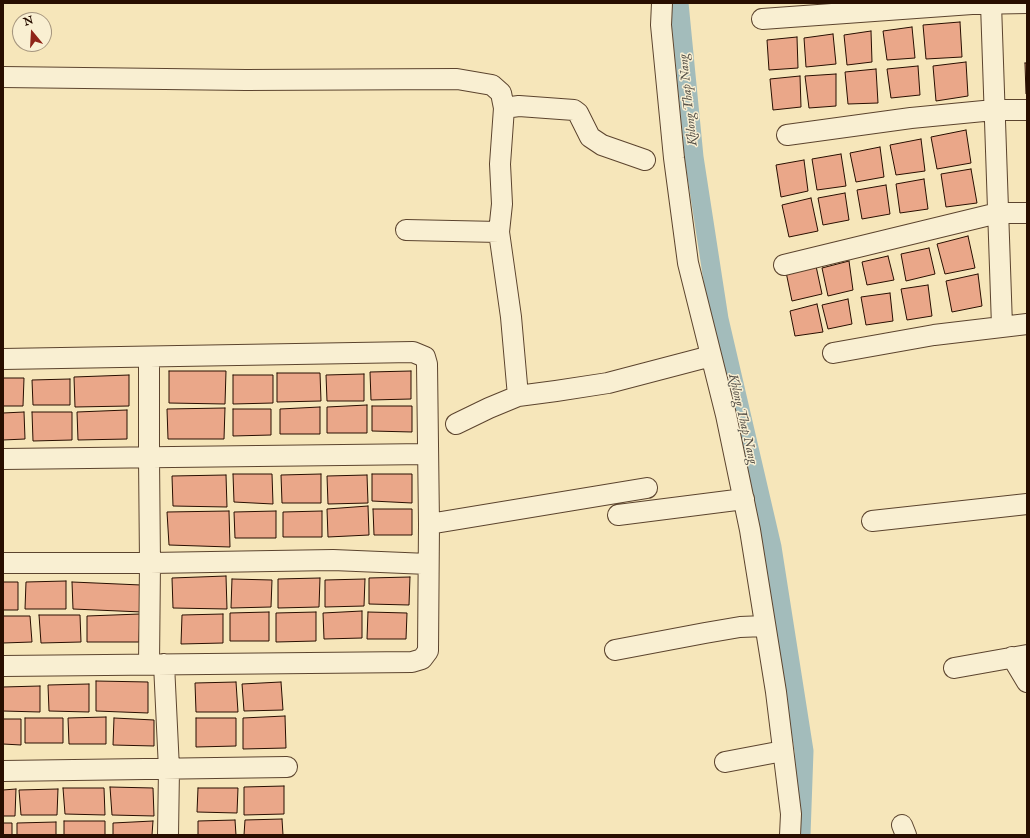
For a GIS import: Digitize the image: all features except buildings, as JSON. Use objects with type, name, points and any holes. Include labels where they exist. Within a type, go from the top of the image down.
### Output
[{"type":"street","points":[[662,3],[662,25],[674,158],[688,263],[726,415],[744,499],[776,692],[792,814],[790,835]]},
{"type":"street","points":[[762,19],[1027,3]]},
{"type":"street","points":[[991,4],[1002,326]]},
{"type":"street","points":[[3,77],[239,80],[457,79],[492,84],[501,93],[504,108],[500,164],[502,204],[499,232],[511,317],[518,396]]},
{"type":"street","points":[[504,108],[519,106],[574,110],[578,113],[590,137],[602,145],[645,160]]},
{"type":"street","points":[[786,135],[911,118],[994,110],[1027,110]]},
{"type":"street","points":[[784,265],[998,213],[1027,213]]},
{"type":"street","points":[[406,230],[499,232]]},
{"type":"street","points":[[833,353],[934,335],[1027,324]]},
{"type":"street","points":[[3,359],[413,352],[425,357],[427,364],[430,524],[428,564],[428,651],[422,659],[412,662],[3,666]]},
{"type":"street","points":[[456,424],[518,396],[608,383],[711,356]]},
{"type":"street","points":[[150,357],[150,563],[156,664],[169,769],[168,835]]},
{"type":"street","points":[[3,459],[428,454]]},
{"type":"street","points":[[430,524],[647,488]]},
{"type":"street","points":[[618,515],[744,499]]},
{"type":"street","points":[[872,520],[1027,504]]},
{"type":"street","points":[[3,563],[150,563],[333,560],[428,564]]},
{"type":"street","points":[[615,650],[705,632],[765,626]]},
{"type":"street","points":[[954,668],[1020,656],[1027,682]]},
{"type":"street","points":[[725,762],[784,752]]},
{"type":"street","points":[[3,771],[287,767]]},
{"type":"waterway","name":"Khlong Thap Nang","points":[[679,3],[694,157],[719,319],[772,547],[804,751],[801,835]]}]
